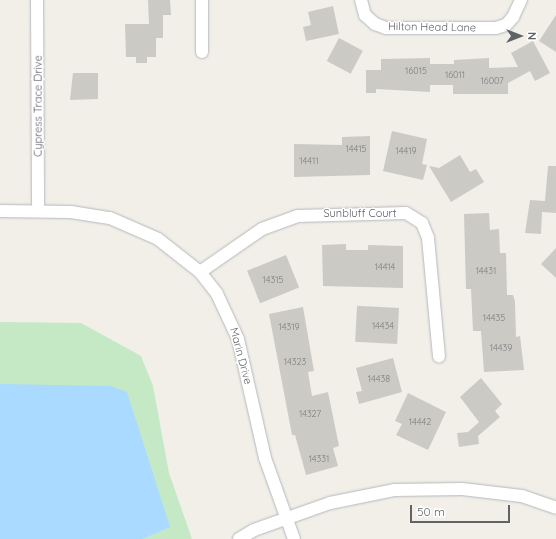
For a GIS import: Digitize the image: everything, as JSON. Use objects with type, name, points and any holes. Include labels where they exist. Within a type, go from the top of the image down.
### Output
[{"type":"street","name":"Cypress Trace Drive","points":[[37,0],[38,211]]},
{"type":"street","points":[[202,0],[202,52]]},
{"type":"street","name":"Hilton Head Lane","points":[[361,0],[366,15],[375,24],[386,28],[496,28],[506,25],[514,17],[521,0]]},
{"type":"street","name":"Marin Drive","points":[[0,211],[38,211],[90,214],[137,228],[183,255],[200,272],[217,294],[238,339],[265,458],[294,539]]},
{"type":"street","name":"Sunbluff Court","points":[[200,272],[262,229],[298,216],[406,213],[422,223],[428,238],[439,356]]},
{"type":"street","points":[[239,539],[286,518],[330,503],[394,490],[462,489],[522,496],[556,508]]},
{"type":"green space","points":[[0,322],[81,323],[141,356],[153,386],[169,473],[192,539],[0,539]]},
{"type":"water","points":[[0,384],[110,386],[127,392],[170,527],[142,539],[0,539]]},
{"type":"building","points":[[148,0],[170,0],[171,15],[163,15],[163,38],[156,38],[156,57],[147,57],[147,63],[136,63],[136,57],[126,57],[125,24],[149,24]]},
{"type":"building","points":[[333,6],[339,34],[306,41],[303,27],[311,25],[308,12]]},
{"type":"building","points":[[556,15],[556,52],[539,41]]},
{"type":"building","points":[[339,38],[363,51],[351,74],[327,61]]},
{"type":"building","points":[[533,41],[550,73],[535,81],[530,71],[508,83],[508,94],[453,94],[453,85],[430,85],[430,92],[376,89],[376,93],[366,93],[366,70],[381,70],[381,59],[430,58],[430,64],[454,64],[454,60],[489,58],[489,68],[518,67],[511,53]]},
{"type":"building","points":[[73,73],[98,73],[98,99],[70,100]]},
{"type":"building","points":[[392,131],[427,139],[422,164],[427,165],[423,180],[383,171]]},
{"type":"building","points":[[370,136],[370,175],[294,177],[294,144],[342,145],[342,137]]},
{"type":"building","points":[[460,155],[470,172],[476,169],[484,182],[451,202],[429,166],[439,168]]},
{"type":"building","points":[[548,166],[556,166],[556,213],[542,212],[541,234],[525,233],[530,200],[545,201]]},
{"type":"building","points":[[489,213],[490,230],[499,229],[500,253],[506,253],[507,295],[513,295],[515,301],[516,337],[520,336],[524,370],[484,372],[481,331],[473,331],[471,289],[466,289],[464,214]]},
{"type":"building","points":[[346,244],[346,250],[368,250],[368,245],[403,246],[403,288],[323,286],[322,245]]},
{"type":"building","points":[[556,248],[556,278],[541,264]]},
{"type":"building","points":[[286,255],[299,287],[260,303],[247,271]]},
{"type":"building","points":[[357,306],[399,308],[397,344],[355,342]]},
{"type":"building","points":[[303,307],[314,371],[308,372],[312,396],[328,392],[339,446],[333,448],[338,466],[306,475],[295,435],[292,435],[269,314]]},
{"type":"building","points":[[393,358],[402,392],[359,404],[356,392],[362,391],[356,368]]},
{"type":"building","points":[[481,378],[502,404],[495,411],[500,417],[478,436],[479,444],[459,447],[457,433],[468,432],[479,422],[460,397]]},
{"type":"building","points":[[408,393],[446,412],[428,450],[396,435],[402,424],[395,421]]}]
